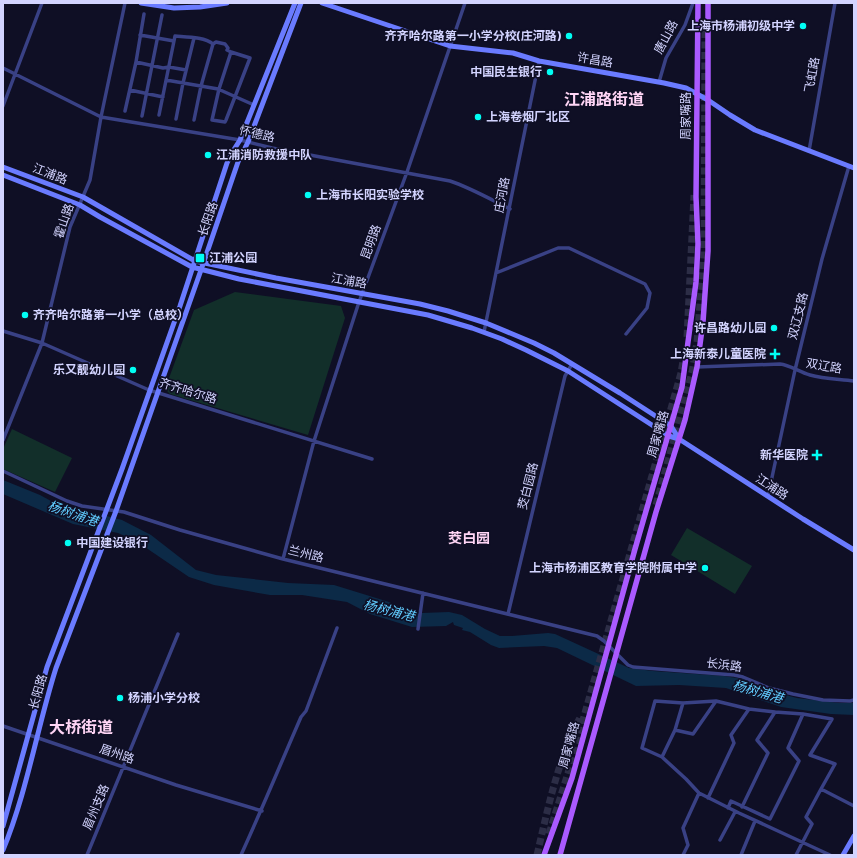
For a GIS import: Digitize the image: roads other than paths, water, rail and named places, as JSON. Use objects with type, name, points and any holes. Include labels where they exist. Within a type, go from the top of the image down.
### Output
[{"type":"main road","points":[[141,3],[174,8],[227,3]]},
{"type":"main road","name":"长阳路","points":[[3,826],[48,667],[96,540],[195,261],[227,163],[232,151],[240,140],[295,3]]},
{"type":"main road","name":"长阳路","points":[[3,850],[15,816],[56,668],[116,511],[204,264],[238,162],[248,142],[301,3]]},
{"type":"main road","name":"许昌路","points":[[322,3],[450,46],[513,53],[539,61],[686,88],[755,130],[851,167]]},
{"type":"main road","name":"周家嘴路","points":[[544,855],[572,778],[600,671],[669,436],[685,374],[696,282],[698,244],[696,93],[698,3]]},
{"type":"main road","name":"周家嘴路","points":[[560,855],[656,512],[679,439],[697,367],[707,280],[708,251],[708,3]]},
{"type":"main road","name":"江浦路","points":[[3,167],[83,197],[195,261],[204,264],[420,304],[486,323],[534,343],[572,364],[671,426],[679,439]]},
{"type":"main road","name":"江浦路","points":[[3,175],[80,205],[192,267],[428,315],[484,332],[526,350],[568,371],[669,436],[679,439],[854,550]]},
{"type":"main road","points":[[843,855],[854,836]]},
{"type":"street","points":[[3,106],[42,3]]},
{"type":"street","name":"霍山路","points":[[3,440],[42,343],[70,227],[90,180],[101,117],[125,3]]},
{"type":"street","name":"昆明路","points":[[283,559],[314,441],[359,302],[407,172],[465,3]]},
{"type":"street","name":"唐山路","points":[[658,82],[666,58],[685,24],[693,3]]},
{"type":"street","name":"飞虹路","points":[[809,151],[835,3]]},
{"type":"street","points":[[125,112],[136,62],[144,14]]},
{"type":"street","points":[[142,116],[162,15]]},
{"type":"street","points":[[140,35],[174,41]]},
{"type":"street","points":[[159,115],[175,36],[202,39],[210,41],[213,44]]},
{"type":"street","points":[[176,119],[194,38]]},
{"type":"street","points":[[213,44],[216,42],[225,44],[228,48],[227,50],[250,58],[225,122],[212,120],[219,89],[231,52]]},
{"type":"street","points":[[194,120],[201,86],[213,44]]},
{"type":"street","name":"庄河路","points":[[484,332],[539,61]]},
{"type":"street","points":[[136,62],[163,68],[168,67],[186,70]]},
{"type":"street","name":"怀德路","points":[[3,68],[101,117],[240,140],[272,148],[450,181],[464,185],[510,209]]},
{"type":"street","points":[[166,80],[219,89],[254,105]]},
{"type":"street","points":[[130,90],[163,97]]},
{"type":"street","name":"双辽支路","points":[[768,496],[795,370],[822,259],[851,167]]},
{"type":"street","points":[[496,273],[558,248],[569,248],[645,284],[650,293],[647,308],[626,334]]},
{"type":"street","name":"齐齐哈尔路","points":[[3,331],[42,343],[149,390],[372,459]]},
{"type":"street","name":"茭白园路","points":[[508,614],[565,376],[572,364]]},
{"type":"street","name":"双辽路","points":[[697,367],[780,364],[810,375],[824,378],[854,380]]},
{"type":"street","name":"兰州路","points":[[3,471],[75,504],[116,511],[283,559],[597,636],[608,645]]},
{"type":"street","points":[[418,629],[423,593]]},
{"type":"street","points":[[241,855],[262,811],[279,767],[306,711],[337,628]]},
{"type":"street","name":"眉州支路","points":[[87,855],[178,634]]},
{"type":"street","name":"长浜路","points":[[608,645],[617,655],[633,667],[739,676],[755,681],[769,688],[823,700],[854,700]]},
{"type":"street","points":[[796,855],[802,843],[812,824],[806,817],[835,764],[810,755],[832,719],[803,714],[748,709],[716,701],[655,701],[642,748],[662,757],[699,793],[735,812],[802,843],[830,855]]},
{"type":"street","points":[[675,730],[693,734],[716,701]]},
{"type":"street","points":[[662,757],[675,730],[683,702]]},
{"type":"street","points":[[708,798],[734,743],[731,736],[748,709]]},
{"type":"street","points":[[742,806],[768,753],[757,740],[774,712]]},
{"type":"street","points":[[728,808],[730,802],[770,819],[799,761],[788,748],[803,714]]},
{"type":"street","name":"眉州路","points":[[3,726],[157,778],[262,811]]},
{"type":"street","points":[[821,790],[854,806]]},
{"type":"street","points":[[683,855],[688,845],[683,828],[699,793]]},
{"type":"street","points":[[720,840],[735,812]]},
{"type":"street","points":[[741,855],[755,821]]},
{"type":"water","name":"杨树浦港","points":[[3,480],[40,495],[62,507],[122,520],[151,535],[196,570],[216,575],[288,583],[334,585],[389,602],[407,610],[422,613],[449,612],[462,615],[500,636],[548,633],[555,634],[629,668],[724,676],[743,679],[778,693],[797,698],[839,703],[854,703],[854,715],[831,714],[781,707],[726,688],[679,685],[636,686],[557,648],[544,646],[499,648],[491,645],[470,632],[462,630],[463,628],[454,625],[453,622],[446,626],[412,627],[370,614],[347,602],[302,595],[270,595],[214,585],[189,577],[136,541],[118,533],[73,524],[3,494]]},
{"type":"tunnel","points":[[656,505],[692,372],[697,342],[704,252],[705,25]]},
{"type":"tunnel","points":[[687,337],[694,195]]},
{"type":"tunnel","points":[[549,834],[568,773],[681,373],[684,355]]},
{"type":"tunnel","points":[[537,855],[554,784],[566,749],[581,716]]},
{"type":"place","name":"上海市杨浦初级中学","points":[[803,26]]},
{"type":"place","name":"齐齐哈尔路第一小学分校(庄河路)","points":[[569,36]]},
{"type":"place","name":"中国民生银行","points":[[550,72]]},
{"type":"place","name":"上海卷烟厂北区","points":[[478,117]]},
{"type":"place","name":"江浦消防救援中队","points":[[208,155]]},
{"type":"place","name":"上海市长阳实验学校","points":[[308,195]]},
{"type":"place","name":"江浦公园","points":[[200,258]]},
{"type":"place","name":"齐齐哈尔路第一小学（总校）","points":[[25,315]]},
{"type":"place","name":"许昌路幼儿园","points":[[774,328]]},
{"type":"place","name":"上海新泰儿童医院","points":[[775,354]]},
{"type":"place","name":"乐又靓幼儿园","points":[[133,370]]},
{"type":"place","name":"新华医院","points":[[817,455]]},
{"type":"place","name":"中国建设银行","points":[[68,543]]},
{"type":"place","name":"上海市杨浦区教育学院附属中学","points":[[705,568]]},
{"type":"place","name":"杨浦小学分校","points":[[120,698]]},
{"type":"district","name":"江浦路街道","points":[[604,99]]},
{"type":"district","name":"茭白园","points":[[469,538]]},
{"type":"district","name":"大桥街道","points":[[81,727]]}]
